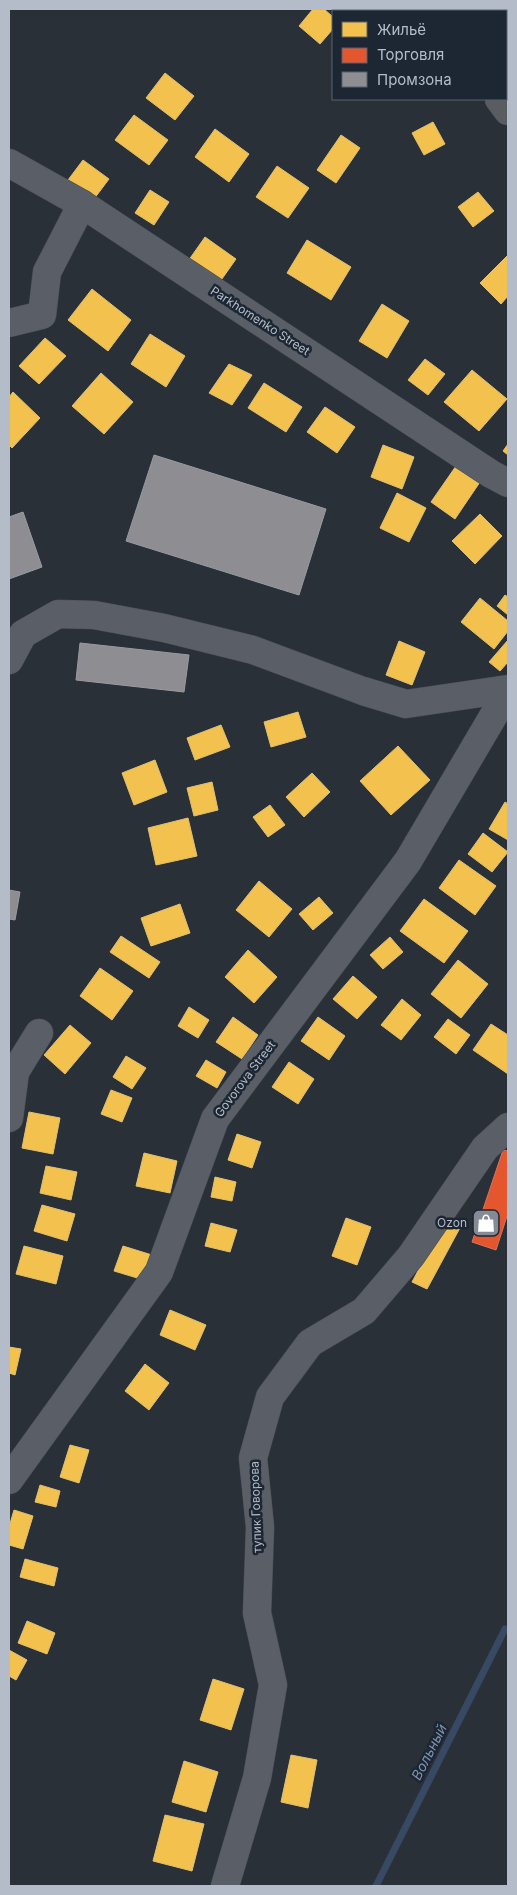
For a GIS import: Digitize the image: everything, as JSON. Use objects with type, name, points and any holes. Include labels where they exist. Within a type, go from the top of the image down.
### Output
[{"type":"highway","points":[[499,100],[508,111]]},
{"type":"street","name":"Parkhomenko Street","points":[[9,163],[82,204],[491,474],[508,483]]},
{"type":"street","points":[[9,323],[42,315],[47,272],[82,204]]},
{"type":"street","points":[[9,660],[23,634],[58,614],[94,615],[164,628],[253,650],[363,691],[406,704],[508,690]]},
{"type":"street","name":"Govorova Street","points":[[9,1480],[159,1272],[215,1118],[408,861],[508,690]]},
{"type":"street","points":[[9,1118],[15,1072],[38,1033]]},
{"type":"street","name":"тупик Говорова","points":[[225,1886],[258,1778],[273,1685],[257,1613],[260,1527],[254,1458],[270,1397],[310,1343],[364,1311],[411,1256],[484,1148],[508,1127]]},
{"type":"building: Жильё","points":[[313,9],[324,9],[332,16],[332,30],[320,44],[299,26]]},
{"type":"building: Жильё","points":[[165,73],[194,96],[175,120],[146,98]]},
{"type":"building: Жильё","points":[[134,115],[168,140],[149,165],[115,140]]},
{"type":"building: Жильё","points":[[433,122],[445,144],[424,155],[412,133]]},
{"type":"building: Жильё","points":[[215,129],[249,154],[229,182],[195,157]]},
{"type":"building: Жильё","points":[[341,135],[360,148],[336,183],[317,170]]},
{"type":"building: Жильё","points":[[83,160],[109,179],[94,199],[68,180]]},
{"type":"building: Жильё","points":[[277,166],[309,188],[288,218],[256,197]]},
{"type":"building: Жильё","points":[[150,190],[169,202],[154,225],[135,213]]},
{"type":"building: Жильё","points":[[478,192],[494,211],[473,227],[458,207]]},
{"type":"building: Жильё","points":[[205,237],[236,259],[217,286],[186,264]]},
{"type":"building: Жильё","points":[[307,240],[351,267],[331,300],[287,273]]},
{"type":"building: Жильё","points":[[508,255],[508,296],[501,304],[480,283]]},
{"type":"building: Жильё","points":[[92,289],[131,320],[108,351],[68,320]]},
{"type":"building: Жильё","points":[[382,304],[409,321],[387,358],[359,341]]},
{"type":"building: Жильё","points":[[150,334],[185,356],[166,387],[131,364]]},
{"type":"building: Жильё","points":[[45,338],[66,356],[39,384],[19,366]]},
{"type":"building: Жильё","points":[[425,359],[445,374],[428,395],[408,380]]},
{"type":"building: Жильё","points":[[229,364],[252,375],[232,405],[209,393]]},
{"type":"building: Жильё","points":[[472,370],[507,399],[479,431],[444,402]]},
{"type":"building: Жильё","points":[[101,373],[133,402],[104,434],[72,406]]},
{"type":"building: Жильё","points":[[264,383],[302,407],[286,432],[248,408]]},
{"type":"building: Жильё","points":[[13,392],[40,418],[12,448],[9,445],[9,397]]},
{"type":"building: Жильё","points":[[325,407],[355,427],[337,453],[307,432]]},
{"type":"building: Жильё","points":[[508,444],[508,455],[503,451]]},
{"type":"building: Жильё","points":[[383,445],[414,457],[402,489],[371,477]]},
{"type":"building: Жильё","points":[[456,466],[480,482],[455,519],[431,502]]},
{"type":"building: Жильё","points":[[397,493],[426,508],[409,542],[380,528]]},
{"type":"building: Жильё","points":[[480,514],[502,536],[475,564],[452,541]]},
{"type":"building: Жильё","points":[[505,595],[508,597],[508,615],[497,606]]},
{"type":"building: Жильё","points":[[480,598],[508,621],[508,631],[494,649],[461,622]]},
{"type":"building: Жильё","points":[[508,640],[508,662],[500,671],[489,662]]},
{"type":"building: Жильё","points":[[399,641],[425,652],[412,685],[386,675]]},
{"type":"building: Жильё","points":[[298,712],[306,737],[271,747],[264,722]]},
{"type":"building: Жильё","points":[[221,725],[230,747],[195,760],[187,738]]},
{"type":"building: Жильё","points":[[398,746],[430,780],[391,815],[360,781]]},
{"type":"building: Жильё","points":[[155,760],[167,792],[134,805],[122,773]]},
{"type":"building: Жильё","points":[[312,773],[330,792],[304,817],[286,797]]},
{"type":"building: Жильё","points":[[212,782],[218,810],[194,816],[187,788]]},
{"type":"building: Жильё","points":[[505,802],[508,804],[508,840],[489,829]]},
{"type":"building: Жильё","points":[[270,805],[285,825],[268,837],[253,817]]},
{"type":"building: Жильё","points":[[188,818],[197,856],[156,865],[148,828]]},
{"type":"building: Жильё","points":[[483,833],[508,852],[492,872],[468,854]]},
{"type":"building: Жильё","points":[[459,860],[496,886],[475,915],[439,888]]},
{"type":"building: Жильё","points":[[259,881],[292,909],[269,937],[236,910]]},
{"type":"building: Жильё","points":[[319,897],[333,913],[313,930],[299,914]]},
{"type":"building: Жильё","points":[[424,899],[468,931],[444,963],[400,931]]},
{"type":"building: Жильё","points":[[180,904],[190,933],[151,946],[141,918]]},
{"type":"building: Жильё","points":[[121,936],[160,962],[149,978],[110,952]]},
{"type":"building: Жильё","points":[[390,937],[403,952],[383,969],[370,955]]},
{"type":"building: Жильё","points":[[248,950],[277,977],[254,1003],[225,977]]},
{"type":"building: Жильё","points":[[458,960],[488,984],[461,1018],[431,994]]},
{"type":"building: Жильё","points":[[100,968],[133,991],[112,1020],[80,996]]},
{"type":"building: Жильё","points":[[353,976],[377,997],[357,1019],[333,999]]},
{"type":"building: Жильё","points":[[402,999],[421,1015],[401,1040],[381,1025]]},
{"type":"building: Жильё","points":[[189,1007],[209,1020],[198,1038],[178,1026]]},
{"type":"building: Жильё","points":[[233,1017],[258,1035],[242,1059],[216,1042]]},
{"type":"building: Жильё","points":[[318,1017],[345,1036],[329,1060],[301,1041]]},
{"type":"building: Жильё","points":[[448,1019],[470,1035],[456,1054],[434,1037]]},
{"type":"building: Жильё","points":[[491,1024],[508,1035],[508,1074],[473,1050]]},
{"type":"building: Жильё","points":[[70,1025],[91,1043],[65,1074],[44,1055]]},
{"type":"building: Жильё","points":[[126,1056],[146,1068],[132,1089],[113,1077]]},
{"type":"building: Жильё","points":[[206,1060],[226,1072],[217,1088],[196,1076]]},
{"type":"building: Жильё","points":[[289,1062],[314,1079],[298,1104],[272,1087]]},
{"type":"building: Жильё","points":[[111,1090],[132,1098],[122,1122],[101,1114]]},
{"type":"building: Жильё","points":[[29,1112],[60,1118],[53,1154],[22,1148]]},
{"type":"building: Жильё","points":[[237,1134],[261,1142],[252,1168],[228,1160]]},
{"type":"building: Жильё","points":[[144,1153],[177,1161],[170,1193],[136,1186]]},
{"type":"building: Жильё","points":[[46,1166],[77,1172],[71,1200],[40,1193]]},
{"type":"building: Жильё","points":[[215,1177],[236,1182],[232,1201],[211,1197]]},
{"type":"building: Жильё","points":[[42,1205],[75,1214],[67,1241],[34,1231]]},
{"type":"building: Жильё","points":[[346,1218],[371,1227],[357,1265],[332,1256]]},
{"type":"building: Жильё","points":[[446,1218],[461,1226],[427,1289],[412,1282]]},
{"type":"building: Жильё","points":[[211,1223],[237,1230],[230,1252],[205,1246]]},
{"type":"building: Жильё","points":[[24,1246],[63,1256],[56,1284],[16,1274]]},
{"type":"building: Жильё","points":[[123,1246],[152,1255],[144,1280],[114,1271]]},
{"type":"building: Жильё","points":[[170,1310],[206,1325],[195,1350],[160,1335]]},
{"type":"building: Жильё","points":[[9,1347],[21,1349],[15,1375],[9,1373]]},
{"type":"building: Жильё","points":[[145,1364],[169,1383],[149,1410],[125,1391]]},
{"type":"building: Жильё","points":[[70,1445],[89,1450],[79,1483],[60,1477]]},
{"type":"building: Жильё","points":[[40,1485],[60,1491],[56,1507],[35,1502]]},
{"type":"building: Жильё","points":[[14,1510],[33,1516],[23,1549],[9,1545],[9,1527]]},
{"type":"building: Жильё","points":[[25,1559],[58,1568],[54,1586],[20,1577]]},
{"type":"building: Жильё","points":[[27,1621],[55,1633],[47,1654],[18,1643]]},
{"type":"building: Жильё","points":[[9,1650],[27,1660],[16,1680],[9,1676]]},
{"type":"building: Жильё","points":[[213,1679],[244,1689],[231,1730],[200,1720]]},
{"type":"building: Жильё","points":[[291,1755],[317,1760],[308,1808],[281,1802]]},
{"type":"building: Жильё","points":[[184,1761],[218,1772],[206,1812],[172,1802]]},
{"type":"building: Жильё","points":[[165,1815],[204,1824],[192,1871],[153,1861]]},
{"type":"building: Торговля","points":[[503,1150],[508,1151],[508,1213],[496,1250],[472,1242]]},
{"type":"building: Промзона","points":[[154,455],[326,509],[299,595],[126,541]]},
{"type":"building: Промзона","points":[[23,512],[42,567],[9,579],[9,517]]},
{"type":"building: Промзона","points":[[80,643],[189,655],[184,692],[76,680]]},
{"type":"building: Промзона","points":[[9,890],[20,892],[15,920],[9,919]]},
{"type":"waterway","name":"Вольный","points":[[376,1886],[505,1629]]},
{"type":"place","name":"Ozon","points":[[486,1223]]}]
